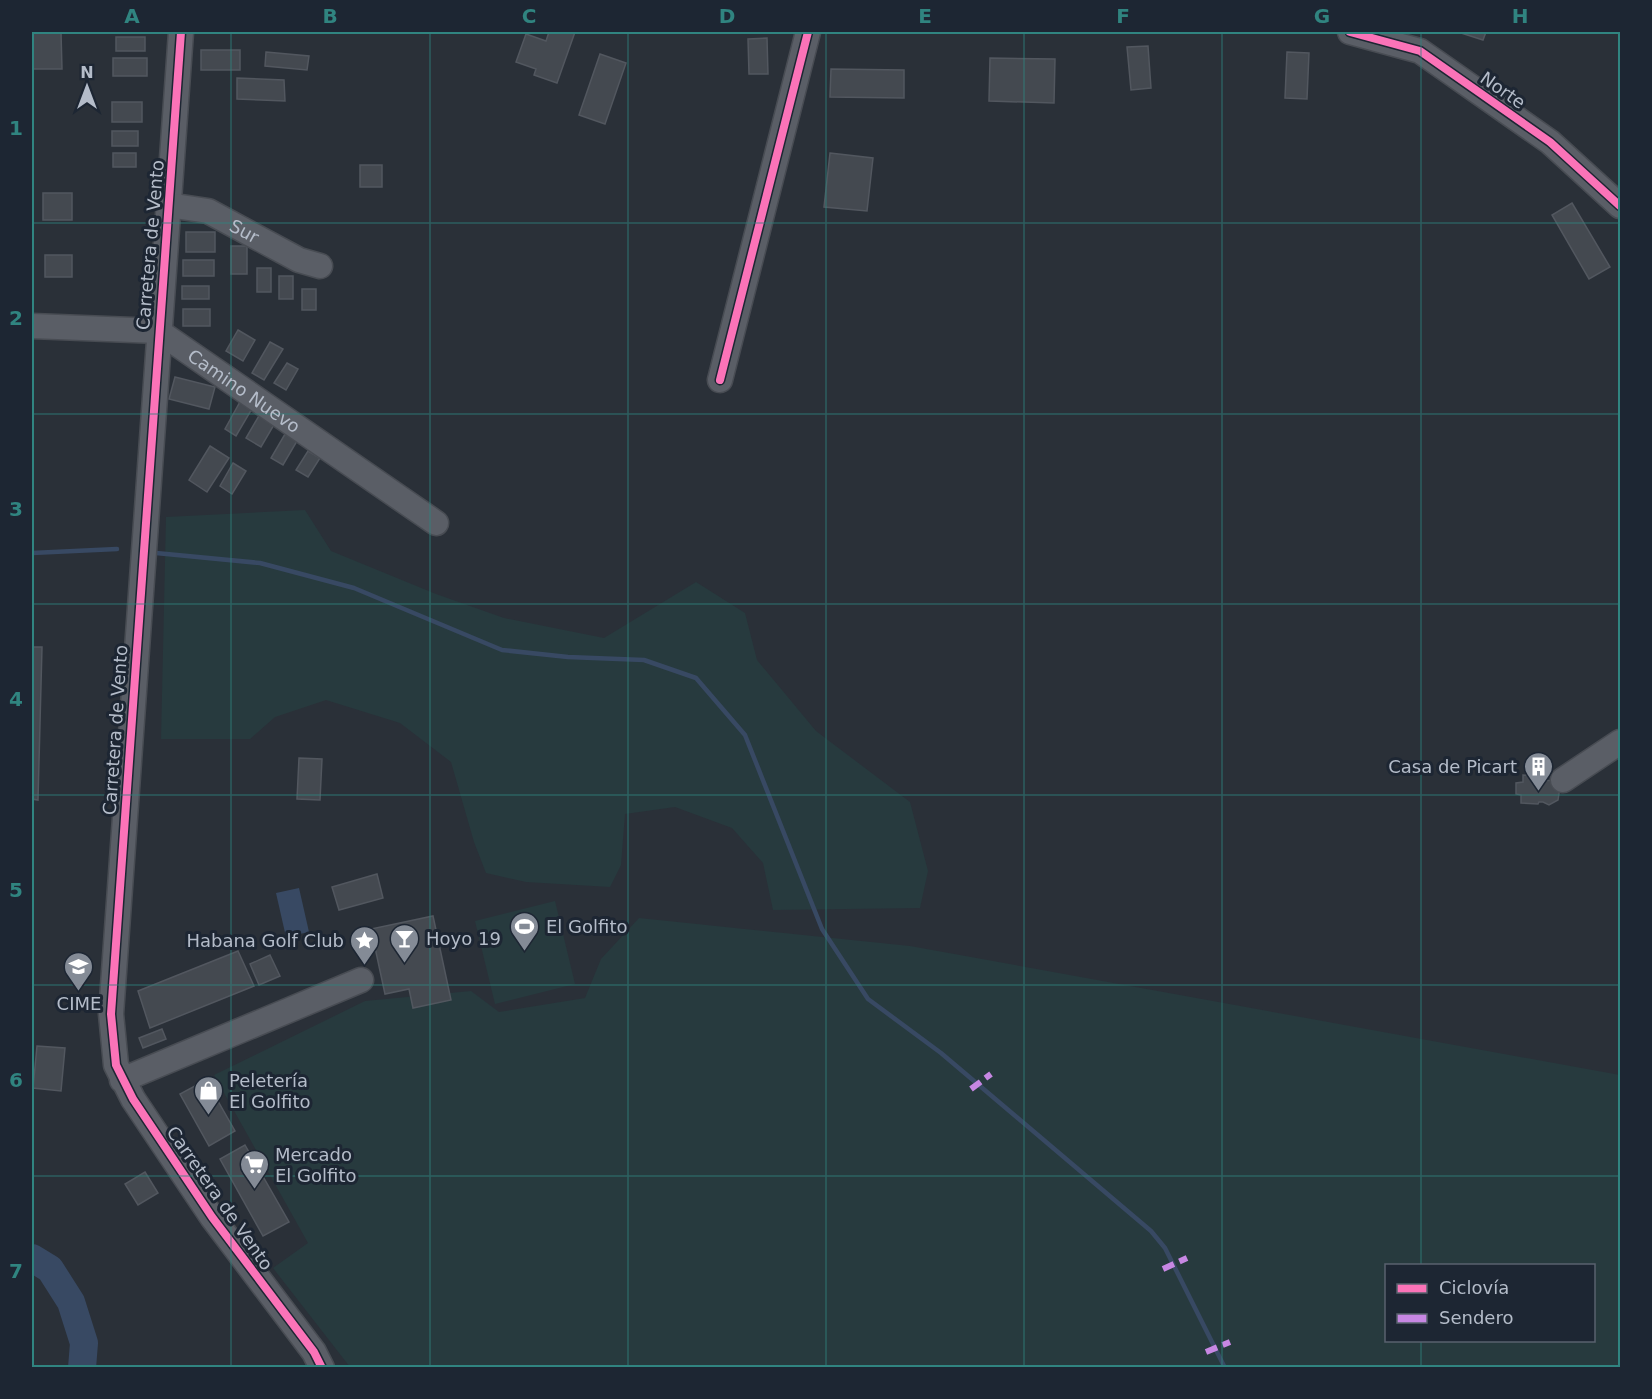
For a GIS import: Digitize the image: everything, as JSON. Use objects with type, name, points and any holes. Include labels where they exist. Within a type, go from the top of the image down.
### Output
[{"type":"street","name":"Carretera de Vento","points":[[181,32],[111,1014],[114,1051],[122,1080],[212,1217],[314,1352],[322,1368]]},
{"type":"street","points":[[720,380],[808,32]]},
{"type":"street","name":"Norte","points":[[1350,32],[1420,51],[1550,142],[1620,206]]},
{"type":"street","name":"Sur","points":[[168,205],[208,211],[299,260],[320,266]]},
{"type":"street","points":[[32,326],[158,331]]},
{"type":"street","name":"Camino Nuevo","points":[[158,331],[436,523]]},
{"type":"street","points":[[1563,780],[1620,742]]},
{"type":"street","points":[[122,1080],[361,980]]},
{"type":"green space","points":[[305,510],[331,551],[436,594],[504,618],[604,638],[696,582],[745,613],[757,660],[816,731],[910,802],[928,871],[920,908],[773,910],[763,863],[732,828],[675,807],[625,814],[621,865],[610,887],[526,882],[486,873],[474,842],[451,762],[400,723],[326,700],[275,717],[250,739],[161,739],[166,517]]},
{"type":"green space","name":"El Golfito","points":[[555,901],[575,984],[495,1004],[475,921]]},
{"type":"green space","points":[[639,918],[910,946],[1620,1075],[1620,1367],[350,1367],[273,1268],[308,1243],[214,1075],[365,1001],[471,991],[499,1012],[585,998],[601,959]]},
{"type":"water","points":[[299,888],[309,932],[286,937],[276,893]]},
{"type":"building","points":[[32,32],[61,32],[62,69],[32,69]]},
{"type":"building","points":[[549,32],[575,32],[557,83],[534,75],[536,69],[516,62],[526,34],[546,41]]},
{"type":"building","points":[[1458,32],[1486,32],[1483,40]]},
{"type":"building","points":[[116,37],[145,37],[145,51],[116,51]]},
{"type":"building","points":[[767,38],[768,74],[749,74],[748,39]]},
{"type":"building","points":[[1148,46],[1151,88],[1131,90],[1127,47]]},
{"type":"building","points":[[201,50],[240,50],[240,70],[201,70]]},
{"type":"building","points":[[266,52],[309,56],[307,70],[265,66]]},
{"type":"building","points":[[1287,52],[1309,53],[1307,99],[1285,98]]},
{"type":"building","points":[[600,54],[626,63],[605,124],[579,115]]},
{"type":"building","points":[[113,58],[147,58],[147,76],[113,76]]},
{"type":"building","points":[[990,58],[1055,59],[1054,103],[989,101]]},
{"type":"building","points":[[831,69],[904,70],[904,98],[830,97]]},
{"type":"building","points":[[237,78],[284,80],[285,101],[237,99]]},
{"type":"building","points":[[112,102],[142,102],[142,122],[112,122]]},
{"type":"building","points":[[112,131],[138,131],[138,146],[112,146]]},
{"type":"building","points":[[113,153],[136,153],[136,167],[113,167]]},
{"type":"building","points":[[830,153],[873,158],[867,211],[824,207]]},
{"type":"building","points":[[360,165],[382,165],[382,187],[360,187]]},
{"type":"building","points":[[43,193],[72,193],[72,220],[43,220]]},
{"type":"building","points":[[1572,203],[1610,267],[1589,279],[1552,215]]},
{"type":"building","points":[[186,232],[215,232],[215,252],[186,252]]},
{"type":"building","points":[[231,246],[247,246],[247,274],[231,274]]},
{"type":"building","points":[[45,255],[72,255],[72,277],[45,277]]},
{"type":"building","points":[[183,260],[214,260],[214,276],[183,276]]},
{"type":"building","points":[[257,268],[271,268],[271,292],[257,292]]},
{"type":"building","points":[[279,276],[293,276],[293,299],[279,299]]},
{"type":"building","points":[[182,286],[209,286],[209,299],[182,299]]},
{"type":"building","points":[[302,289],[316,289],[316,310],[302,310]]},
{"type":"building","points":[[183,309],[210,309],[210,326],[183,326]]},
{"type":"building","points":[[238,330],[255,340],[243,361],[226,351]]},
{"type":"building","points":[[270,342],[283,349],[264,380],[252,373]]},
{"type":"building","points":[[287,363],[298,369],[286,390],[274,383]]},
{"type":"building","points":[[175,377],[215,387],[209,409],[169,399]]},
{"type":"building","points":[[241,400],[253,407],[236,436],[225,429]]},
{"type":"building","points":[[260,414],[275,423],[261,447],[246,438]]},
{"type":"building","points":[[285,434],[297,441],[283,465],[271,458]]},
{"type":"building","points":[[210,446],[229,458],[207,492],[189,480]]},
{"type":"building","points":[[308,451],[320,458],[308,477],[296,470]]},
{"type":"building","points":[[233,463],[246,471],[232,494],[220,486]]},
{"type":"building","points":[[32,647],[42,647],[38,800],[32,799]]},
{"type":"building","points":[[299,758],[322,759],[320,800],[297,799]]},
{"type":"building","name":"Casa de Picart","points":[[1523,775],[1541,776],[1542,780],[1555,781],[1560,787],[1558,800],[1549,805],[1543,802],[1521,803],[1521,795],[1516,794],[1516,783],[1523,782]]},
{"type":"building","points":[[377,874],[383,898],[339,910],[332,887]]},
{"type":"building","points":[[433,916],[451,1000],[413,1008],[409,989],[385,994],[371,929]]},
{"type":"building","points":[[238,951],[254,986],[150,1028],[138,991]]},
{"type":"building","points":[[270,955],[280,976],[259,985],[250,964]]},
{"type":"building","points":[[162,1029],[166,1039],[143,1048],[139,1038]]},
{"type":"building","points":[[37,1046],[65,1048],[61,1091],[33,1088]]},
{"type":"building","points":[[206,1080],[235,1131],[209,1146],[180,1094]]},
{"type":"building","points":[[245,1145],[289,1222],[263,1236],[220,1159]]},
{"type":"building","points":[[145,1172],[158,1193],[138,1205],[125,1184]]},
{"type":"waterway","points":[[32,553],[117,549]]},
{"type":"waterway","points":[[156,553],[260,563],[354,588],[502,650],[568,657],[644,660],[696,678],[745,735],[822,929],[868,999],[941,1053],[1151,1231],[1165,1248],[1225,1368]]},
{"type":"waterway","points":[[32,1258],[50,1269],[71,1302],[84,1343],[82,1368]]},
{"type":"marked path","points":[[971,1089],[991,1074]]},
{"type":"marked path","points":[[1163,1269],[1187,1258]]},
{"type":"marked path","points":[[1206,1352],[1230,1342]]},
{"type":"cycle path","points":[[181,32],[111,1014],[116,1065],[133,1099],[212,1217],[314,1352],[322,1368]]},
{"type":"cycle path","points":[[720,380],[808,32]]},
{"type":"cycle path","points":[[1350,32],[1420,51],[1550,142],[1620,206]]},
{"type":"place","name":"Casa de Picart","points":[[1538,792]]},
{"type":"place","name":"El Golfito","points":[[525,952]]},
{"type":"place","name":"Hoyo 19","points":[[405,964]]},
{"type":"place","name":"Habana Golf Club","points":[[365,966]]},
{"type":"place","name":"CIME","points":[[79,992]]},
{"type":"place","name":"Peletería El Golfito","points":[[208,1116]]},
{"type":"place","name":"Mercado El Golfito","points":[[254,1190]]}]
